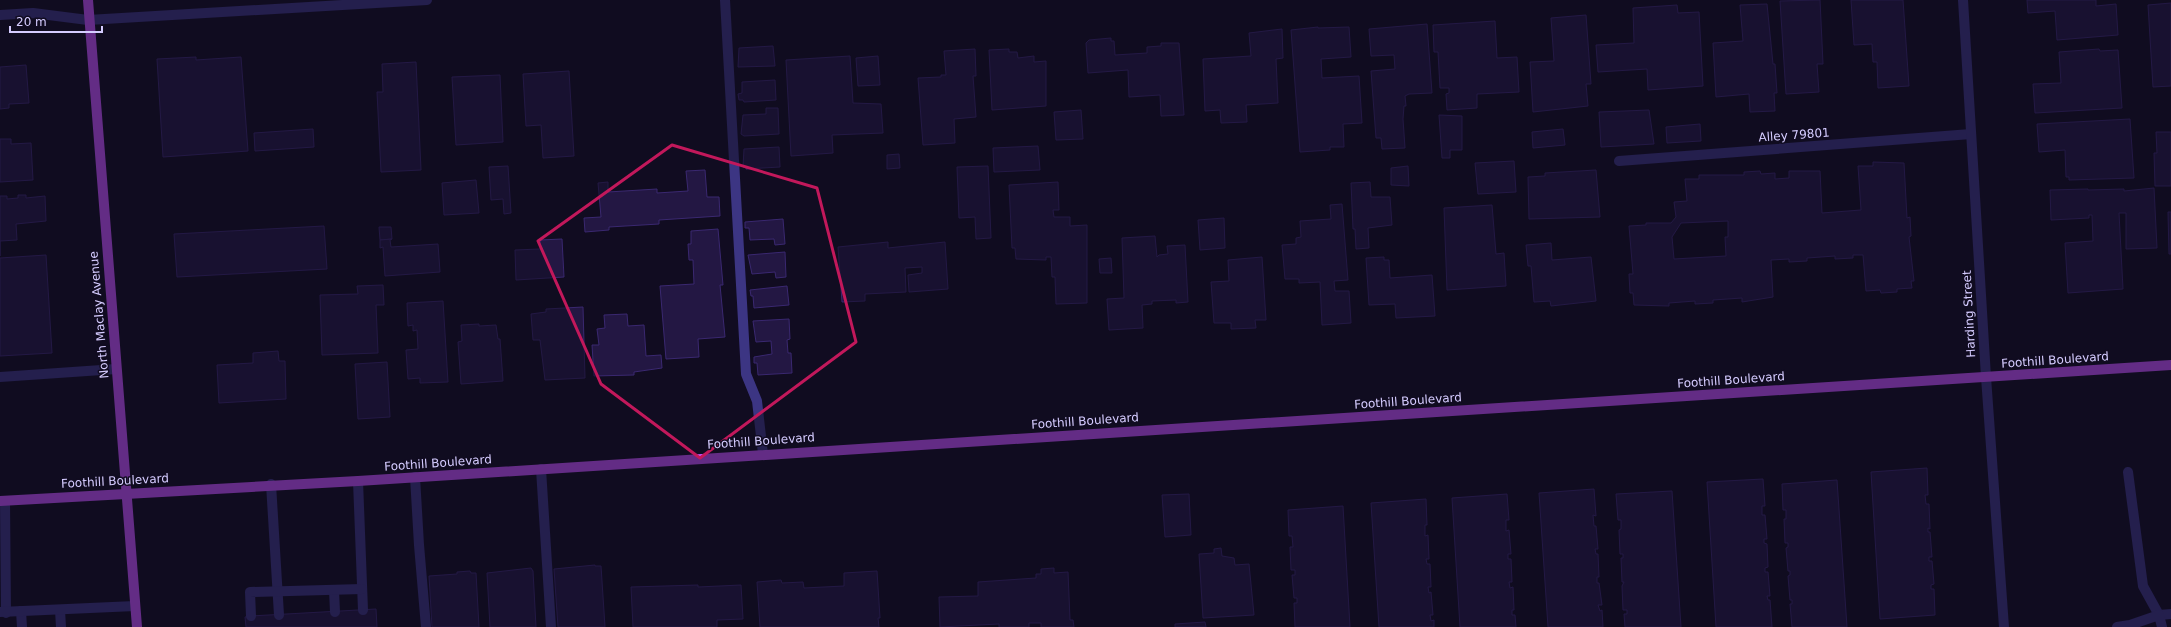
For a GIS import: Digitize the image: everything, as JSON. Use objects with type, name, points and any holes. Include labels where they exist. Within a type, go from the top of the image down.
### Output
[{"type":"main road","name":"North Maclay Avenue","points":[[88,0],[88,20],[137,627]]},
{"type":"main road","name":"Foothill Boulevard","points":[[3,501],[271,484],[358,481],[2171,365]]},
{"type":"street","points":[[0,15],[33,13],[88,20],[427,0]]},
{"type":"street","points":[[726,0],[746,374],[757,401],[763,454]]},
{"type":"street","name":"Harding Street","points":[[1963,0],[1986,377],[2004,627]]},
{"type":"street","name":"Alley 79801","points":[[1619,161],[1971,134]]},
{"type":"street","points":[[0,377],[116,369]]},
{"type":"street","points":[[541,469],[551,627]]},
{"type":"street","points":[[2128,472],[2143,586],[2159,615],[2162,627]]},
{"type":"street","points":[[415,477],[426,627]]},
{"type":"street","points":[[358,481],[363,610]]},
{"type":"street","points":[[271,484],[279,615]]},
{"type":"street","points":[[3,501],[3,612],[135,606]]},
{"type":"street","points":[[251,616],[250,592],[362,589]]},
{"type":"street","points":[[334,590],[336,612]]},
{"type":"street","points":[[60,610],[61,627]]},
{"type":"street","points":[[21,611],[22,627]]},
{"type":"street","points":[[2117,627],[2130,625],[2159,615],[2171,614]]},
{"type":"highlighted area","points":[[672,145],[817,188],[856,342],[700,458],[601,384],[538,241]]},
{"type":"building","points":[[1820,0],[1823,64],[1817,64],[1819,92],[1786,94],[1780,1]]},
{"type":"building","points":[[1851,0],[1903,0],[1909,86],[1878,88],[1877,62],[1873,62],[1872,44],[1854,45]]},
{"type":"building","points":[[2027,0],[2096,0],[2096,6],[2116,4],[2118,35],[2057,40],[2055,11],[2028,13]]},
{"type":"building","points":[[2171,3],[2171,86],[2153,87],[2148,5]]},
{"type":"building","points":[[1767,4],[1773,64],[1775,64],[1777,93],[1774,93],[1775,111],[1750,112],[1749,94],[1716,97],[1713,43],[1743,41],[1740,5]]},
{"type":"building","points":[[1677,5],[1678,13],[1699,12],[1703,86],[1648,90],[1647,69],[1598,72],[1596,45],[1634,43],[1633,8]]},
{"type":"building","points":[[1586,15],[1591,84],[1586,84],[1588,106],[1533,112],[1530,62],[1554,61],[1551,18]]},
{"type":"building","points":[[1495,21],[1497,58],[1517,57],[1519,92],[1477,94],[1477,108],[1447,110],[1446,94],[1449,93],[1449,88],[1440,88],[1438,52],[1434,52],[1433,25]]},
{"type":"building","points":[[1427,24],[1432,93],[1409,94],[1405,96],[1406,106],[1404,106],[1403,119],[1405,148],[1382,149],[1381,138],[1376,138],[1371,71],[1395,69],[1394,55],[1371,56],[1369,29]]},
{"type":"building","points":[[1318,27],[1349,27],[1351,57],[1321,59],[1322,78],[1359,76],[1362,123],[1343,124],[1344,147],[1330,147],[1330,150],[1300,152],[1291,30]]},
{"type":"building","points":[[1282,29],[1283,58],[1276,59],[1278,103],[1246,105],[1247,122],[1221,123],[1220,110],[1205,111],[1203,59],[1251,56],[1249,33]]},
{"type":"building","points":[[1111,38],[1111,41],[1114,41],[1115,55],[1147,53],[1147,47],[1161,46],[1161,43],[1179,43],[1184,115],[1161,116],[1160,95],[1129,97],[1128,70],[1088,73],[1086,43],[1089,40]]},
{"type":"building","points":[[773,46],[775,66],[738,67],[739,48]]},
{"type":"building","points":[[975,49],[976,76],[973,76],[976,117],[954,119],[955,143],[923,145],[918,78],[941,77],[941,75],[946,75],[944,51]]},
{"type":"building","points":[[1009,49],[1009,52],[1017,52],[1018,58],[1034,56],[1034,62],[1046,61],[1046,106],[992,110],[989,50]]},
{"type":"building","points":[[2099,49],[2100,51],[2118,50],[2122,108],[2035,113],[2033,84],[2061,83],[2059,52]]},
{"type":"building","points":[[850,56],[853,103],[881,104],[883,133],[832,135],[833,153],[791,156],[786,60]]},
{"type":"building","points":[[878,56],[880,85],[858,86],[856,58]]},
{"type":"building","points":[[196,57],[196,60],[241,57],[248,151],[163,157],[157,59]]},
{"type":"building","points":[[416,62],[421,170],[381,172],[377,92],[383,92],[382,64]]},
{"type":"building","points":[[26,65],[29,103],[9,104],[9,108],[0,109],[0,67]]},
{"type":"building","points":[[569,71],[574,156],[543,158],[541,125],[526,126],[523,74]]},
{"type":"building","points":[[500,75],[503,142],[456,145],[452,77]]},
{"type":"building","points":[[775,80],[776,100],[744,102],[743,100],[739,100],[738,94],[742,93],[742,82]]},
{"type":"building","points":[[766,108],[778,108],[779,134],[744,136],[741,134],[743,115],[766,114]]},
{"type":"building","points":[[1081,110],[1083,139],[1056,140],[1054,112]]},
{"type":"building","points":[[1649,110],[1654,144],[1601,147],[1599,112]]},
{"type":"building","points":[[1439,115],[1462,116],[1462,150],[1450,150],[1450,158],[1442,158]]},
{"type":"building","points":[[2130,119],[2134,178],[2069,180],[2069,177],[2066,177],[2065,150],[2039,152],[2037,124]]},
{"type":"building","points":[[1700,124],[1701,141],[1667,143],[1666,127]]},
{"type":"building","points":[[313,129],[314,147],[255,151],[254,133]]},
{"type":"building","points":[[1563,129],[1565,145],[1533,148],[1532,132]]},
{"type":"building","points":[[2156,132],[2171,132],[2171,186],[2155,186],[2154,153],[2157,153]]},
{"type":"building","points":[[0,139],[11,139],[11,144],[31,143],[33,180],[0,182]]},
{"type":"building","points":[[1038,146],[1040,170],[994,172],[993,148]]},
{"type":"building","points":[[779,147],[780,167],[746,169],[746,167],[743,167],[744,149]]},
{"type":"building","points":[[899,154],[900,168],[887,169],[887,155]]},
{"type":"building","points":[[1514,161],[1516,192],[1478,194],[1475,163]]},
{"type":"building","points":[[1873,162],[1904,163],[1907,218],[1910,217],[1911,236],[1909,237],[1914,281],[1911,281],[1912,288],[1897,289],[1897,292],[1881,293],[1880,290],[1866,291],[1863,255],[1853,255],[1853,258],[1835,259],[1835,256],[1807,258],[1807,261],[1789,262],[1789,259],[1771,260],[1773,297],[1742,302],[1742,298],[1713,300],[1713,303],[1695,304],[1695,301],[1669,303],[1669,306],[1634,305],[1633,293],[1630,293],[1629,274],[1633,274],[1629,226],[1646,225],[1646,223],[1671,223],[1676,217],[1674,202],[1687,201],[1685,179],[1699,179],[1699,175],[1744,175],[1744,172],[1760,171],[1761,174],[1775,173],[1775,179],[1789,178],[1789,171],[1820,171],[1822,213],[1861,210],[1858,166],[1873,166]],"holes":[[[1728,221],[1728,237],[1725,237],[1726,256],[1674,259],[1672,237],[1681,223]]]},
{"type":"building","points":[[508,166],[511,213],[504,214],[503,199],[491,200],[489,167]]},
{"type":"building","points":[[988,166],[991,238],[976,239],[975,217],[959,218],[957,167]]},
{"type":"building","points":[[1408,166],[1409,186],[1391,185],[1391,168]]},
{"type":"building","points":[[705,170],[707,197],[719,197],[720,216],[659,220],[659,224],[609,227],[609,230],[585,232],[584,218],[601,217],[598,183],[608,182],[608,192],[657,189],[657,193],[688,191],[686,171]]},
{"type":"building","points":[[1596,170],[1600,217],[1529,219],[1528,177],[1545,176],[1545,173]]},
{"type":"building","points":[[476,180],[479,213],[444,215],[442,183]]},
{"type":"building","points":[[1058,182],[1059,210],[1053,210],[1054,217],[1070,217],[1070,226],[1087,225],[1087,303],[1056,304],[1055,277],[1052,277],[1051,257],[1046,257],[1046,260],[1016,259],[1015,248],[1012,248],[1009,185]]},
{"type":"building","points":[[1370,182],[1371,197],[1390,197],[1392,225],[1368,228],[1369,248],[1356,249],[1355,229],[1353,229],[1351,183]]},
{"type":"building","points":[[2154,188],[2157,248],[2126,249],[2126,213],[2119,213],[2123,289],[2068,293],[2065,243],[2093,241],[2092,215],[2089,215],[2089,218],[2051,220],[2050,190],[2124,189],[2124,191]]},
{"type":"building","points":[[18,195],[26,195],[26,198],[45,196],[46,221],[16,224],[17,240],[0,241],[0,196],[7,196],[7,199],[18,198]]},
{"type":"building","points":[[1342,204],[1348,280],[1334,281],[1335,291],[1349,291],[1351,323],[1322,325],[1320,282],[1299,283],[1299,279],[1285,279],[1282,245],[1296,244],[1296,238],[1301,237],[1300,221],[1331,219],[1330,205]]},
{"type":"building","points":[[1492,205],[1496,254],[1504,253],[1506,286],[1447,290],[1444,208]]},
{"type":"building","points":[[2168,212],[2171,212],[2171,254],[2169,254]]},
{"type":"building","points":[[1224,218],[1225,248],[1200,250],[1198,220]]},
{"type":"building","points":[[783,219],[785,244],[775,245],[774,239],[750,240],[749,228],[745,228],[745,222]]},
{"type":"building","points":[[324,226],[327,269],[177,277],[174,234]]},
{"type":"building","points":[[379,227],[391,227],[392,239],[380,240]]},
{"type":"building","points":[[718,229],[723,285],[720,285],[725,337],[698,339],[699,357],[666,359],[660,286],[694,284],[693,260],[689,260],[688,244],[691,244],[691,231]]},
{"type":"building","points":[[1155,236],[1157,257],[1159,255],[1168,254],[1167,246],[1185,245],[1188,302],[1176,303],[1176,300],[1152,301],[1152,304],[1142,305],[1143,328],[1109,330],[1107,299],[1124,298],[1122,238]]},
{"type":"building","points":[[392,239],[390,240],[391,247],[438,244],[440,272],[385,276],[383,247],[380,248],[380,240]]},
{"type":"building","points":[[562,239],[564,277],[516,280],[515,250],[540,249],[540,240]]},
{"type":"building","points":[[888,242],[888,248],[945,242],[948,289],[909,292],[908,275],[922,273],[922,267],[905,268],[906,292],[865,294],[865,301],[842,302],[838,247]]},
{"type":"building","points":[[1551,243],[1552,260],[1591,257],[1596,301],[1551,306],[1550,301],[1534,302],[1531,266],[1528,266],[1526,245]]},
{"type":"building","points":[[785,252],[786,277],[776,278],[775,272],[752,274],[748,255]]},
{"type":"building","points":[[46,255],[52,353],[0,356],[0,258]]},
{"type":"building","points":[[1262,257],[1266,320],[1255,320],[1256,328],[1231,329],[1231,323],[1214,323],[1211,282],[1229,281],[1228,260]]},
{"type":"building","points":[[1384,257],[1384,260],[1389,260],[1390,278],[1432,275],[1435,316],[1396,318],[1395,304],[1369,305],[1366,258]]},
{"type":"building","points":[[1111,258],[1112,273],[1100,273],[1099,259]]},
{"type":"building","points":[[383,285],[384,305],[376,305],[378,353],[322,355],[320,295],[358,294],[357,286]]},
{"type":"building","points":[[787,286],[789,305],[754,308],[753,296],[751,296],[750,290]]},
{"type":"building","points":[[443,301],[448,382],[420,383],[420,378],[408,379],[406,350],[418,349],[417,330],[413,331],[413,325],[408,326],[407,303]]},
{"type":"building","points":[[583,307],[585,378],[545,380],[540,340],[533,340],[531,314],[546,312],[546,309]]},
{"type":"building","points":[[627,314],[628,326],[644,325],[646,356],[661,355],[662,368],[634,372],[634,375],[594,376],[592,345],[599,345],[597,329],[605,328],[604,315]]},
{"type":"building","points":[[789,319],[790,339],[787,340],[788,353],[791,353],[792,373],[758,375],[757,363],[754,363],[754,357],[772,354],[771,341],[756,342],[753,321]]},
{"type":"building","points":[[479,324],[479,326],[496,325],[498,339],[500,339],[503,381],[461,384],[458,342],[462,341],[461,325]]},
{"type":"building","points":[[278,351],[279,361],[285,361],[286,399],[219,403],[217,365],[253,363],[253,353]]},
{"type":"building","points":[[387,362],[390,417],[358,419],[355,364]]},
{"type":"building","points":[[1927,468],[1928,495],[1925,495],[1926,504],[1929,504],[1930,529],[1928,528],[1928,532],[1930,532],[1932,557],[1929,557],[1929,561],[1932,561],[1934,584],[1931,585],[1931,589],[1934,589],[1935,615],[1880,619],[1871,472]]},
{"type":"building","points":[[1763,479],[1765,506],[1762,506],[1762,515],[1765,515],[1767,539],[1764,539],[1764,543],[1767,544],[1768,567],[1765,568],[1765,572],[1768,572],[1770,596],[1767,596],[1768,600],[1770,600],[1772,627],[1716,627],[1707,482]]},
{"type":"building","points":[[1837,480],[1847,627],[1792,627],[1790,604],[1792,604],[1792,600],[1790,600],[1788,576],[1790,575],[1790,571],[1788,571],[1786,548],[1788,547],[1788,543],[1785,543],[1784,519],[1786,519],[1786,510],[1783,510],[1782,484]]},
{"type":"building","points":[[1594,489],[1596,516],[1593,515],[1594,526],[1596,526],[1598,549],[1595,549],[1596,554],[1598,554],[1599,577],[1597,577],[1597,583],[1599,583],[1602,605],[1598,605],[1600,611],[1602,610],[1603,627],[1548,627],[1539,493]]},
{"type":"building","points":[[1672,491],[1681,627],[1625,627],[1624,614],[1627,614],[1627,610],[1623,610],[1622,586],[1624,582],[1622,582],[1621,558],[1623,558],[1623,554],[1620,554],[1619,530],[1621,529],[1621,520],[1618,520],[1616,494]]},
{"type":"building","points":[[1189,494],[1191,535],[1165,537],[1162,495]]},
{"type":"building","points":[[1507,494],[1509,520],[1506,520],[1506,531],[1509,530],[1511,554],[1508,554],[1508,559],[1511,559],[1512,582],[1509,582],[1510,588],[1513,587],[1514,610],[1512,610],[1512,615],[1515,615],[1516,627],[1460,627],[1452,498]]},
{"type":"building","points":[[1426,499],[1427,525],[1425,525],[1425,536],[1428,535],[1429,559],[1426,559],[1427,564],[1430,564],[1431,587],[1428,587],[1429,593],[1431,592],[1433,615],[1430,615],[1431,621],[1434,620],[1434,627],[1379,627],[1371,503]]},
{"type":"building","points":[[1343,506],[1350,627],[1295,627],[1294,603],[1297,603],[1297,598],[1294,598],[1292,575],[1295,575],[1295,570],[1291,570],[1290,547],[1293,547],[1292,536],[1289,536],[1288,510]]},
{"type":"building","points":[[1221,548],[1222,556],[1234,558],[1235,565],[1249,564],[1254,615],[1203,618],[1199,554],[1214,553],[1214,549]]},
{"type":"building","points":[[595,565],[601,566],[605,627],[558,627],[554,569]]},
{"type":"building","points":[[531,568],[533,571],[536,627],[490,627],[487,573]]},
{"type":"building","points":[[1054,568],[1054,573],[1068,572],[1070,620],[1073,620],[1074,627],[1041,627],[1041,623],[1029,623],[1029,627],[999,627],[999,624],[940,627],[939,597],[978,596],[978,582],[1036,578],[1036,574],[1041,574],[1041,569]]},
{"type":"building","points":[[470,571],[471,573],[476,573],[479,627],[432,627],[429,576],[457,574],[457,572]]},
{"type":"building","points":[[877,571],[880,618],[878,618],[879,627],[760,627],[757,582],[781,580],[782,583],[803,582],[804,588],[844,586],[844,573]]},
{"type":"building","points":[[698,585],[698,587],[741,585],[743,619],[717,620],[717,627],[633,627],[631,587]]},
{"type":"building","points":[[376,609],[377,627],[246,627],[245,617],[251,616]]},
{"type":"building","points":[[1205,622],[1206,627],[1175,627],[1175,624]]}]
